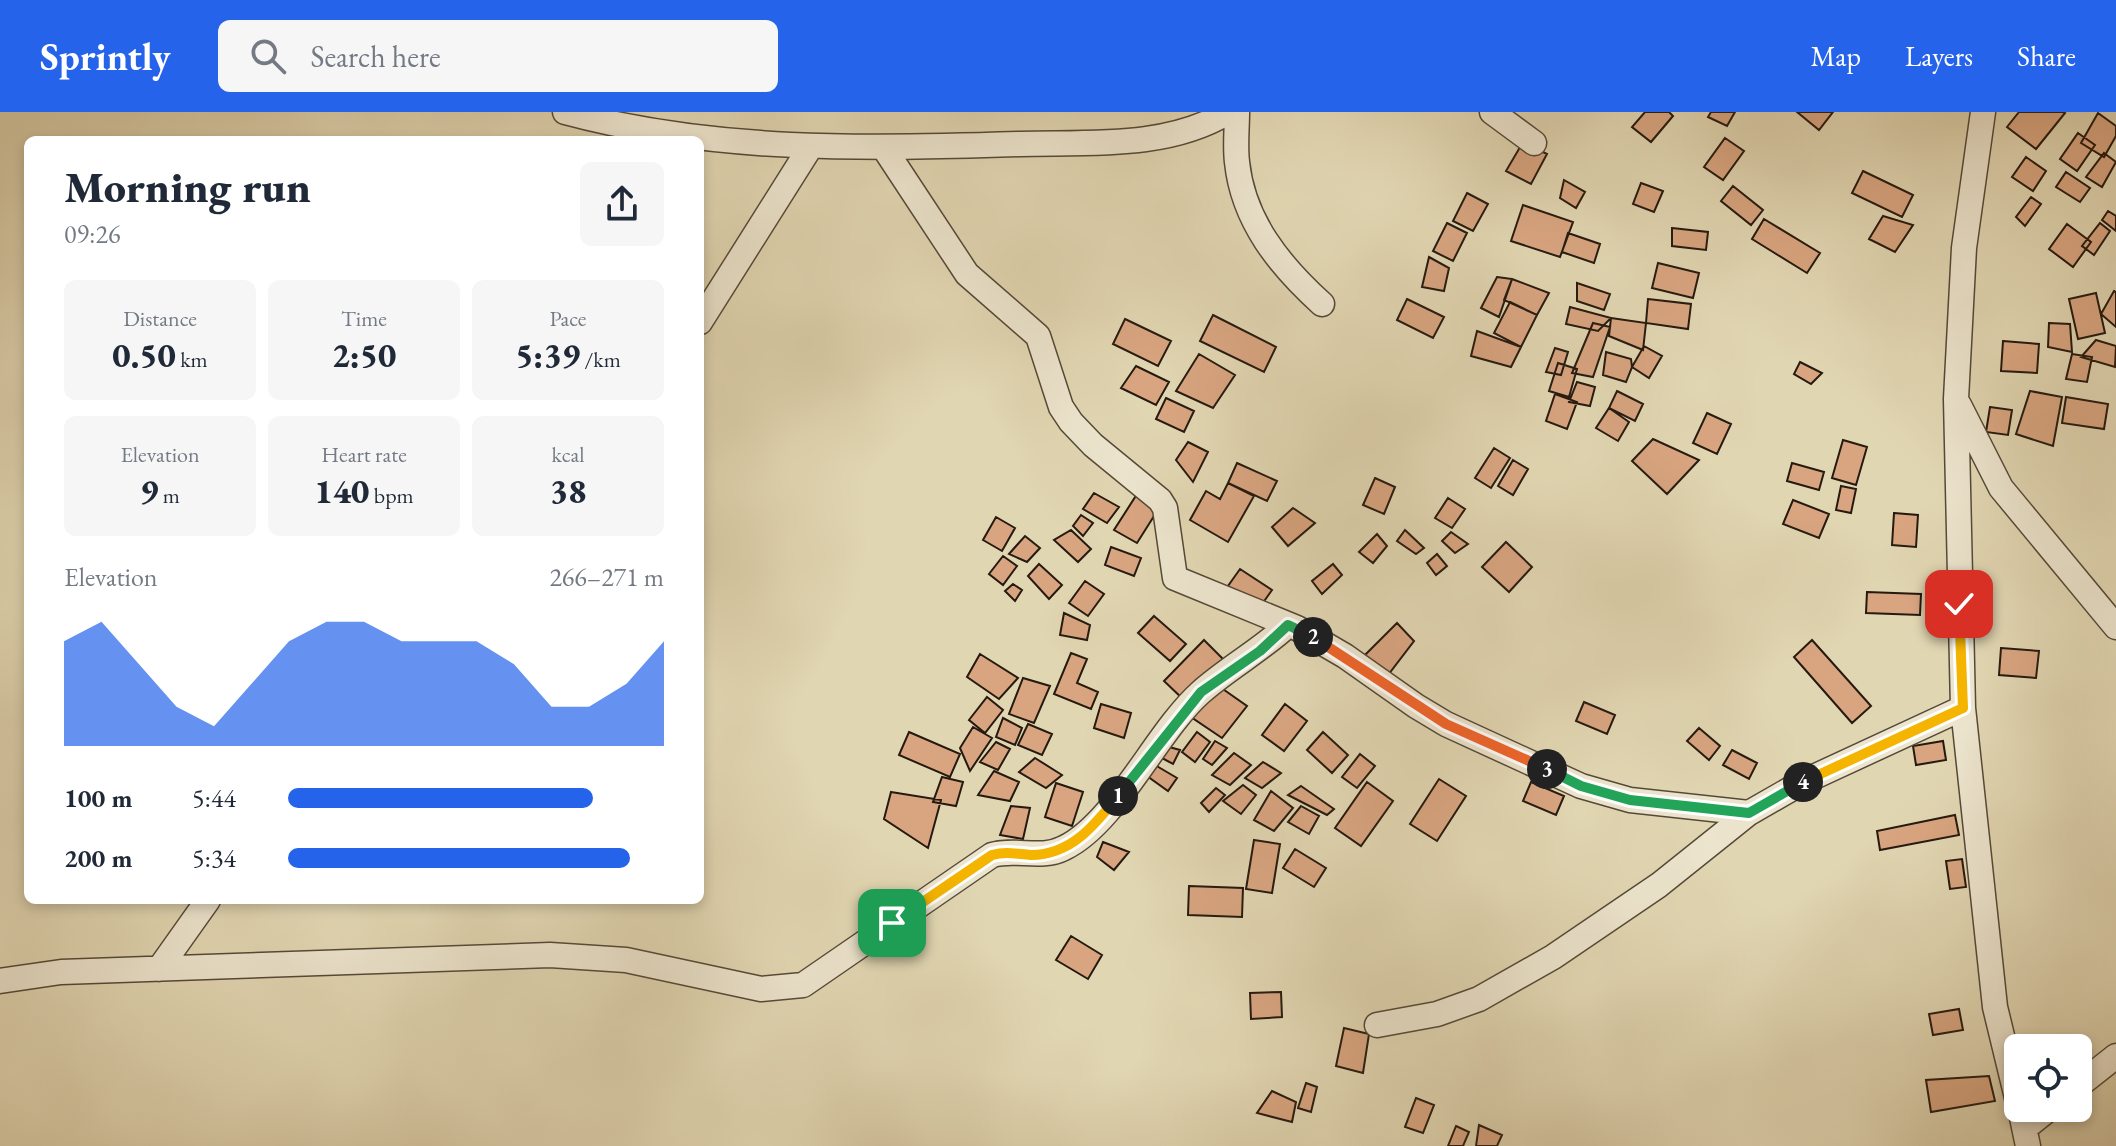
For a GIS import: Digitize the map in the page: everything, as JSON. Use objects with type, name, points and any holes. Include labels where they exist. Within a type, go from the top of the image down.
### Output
[{"type":"street","points":[[565,112],[625,128],[684,136]]},
{"type":"street","points":[[704,139],[884,148],[1122,141],[1173,135],[1213,121],[1228,112]]},
{"type":"street","points":[[1237,112],[1237,162],[1256,225],[1278,261],[1322,304]]},
{"type":"street","points":[[1492,112],[1534,143]]},
{"type":"street","points":[[1983,112],[1964,248],[1956,399],[1963,708],[1995,1007],[2004,1044]]},
{"type":"street","points":[[704,316],[811,146]]},
{"type":"street","points":[[884,148],[967,274],[1038,336],[1061,407],[1071,422],[1093,445],[1160,500],[1165,508],[1175,578],[1288,625],[1345,656],[1446,724],[1581,786],[1630,800],[1749,813]]},
{"type":"street","points":[[1956,399],[2001,488],[2116,627]]},
{"type":"street","points":[[0,981],[61,972],[593,956],[761,989],[803,985],[992,855],[1004,852],[1052,853],[1067,847],[1093,827],[1201,692],[1260,651],[1288,625]]},
{"type":"street","points":[[1377,1025],[1461,1007],[1516,978],[1553,957],[1659,885],[1749,813],[1803,782],[1963,708]]},
{"type":"street","points":[[159,969],[205,904]]},
{"type":"street","points":[[2092,1075],[2116,1056]]},
{"type":"building","points":[[1645,112],[1669,112],[1673,116],[1651,142],[1632,127]]},
{"type":"building","points":[[1711,112],[1735,112],[1727,126],[1708,117]]},
{"type":"building","points":[[1797,112],[1833,112],[1819,130]]},
{"type":"building","points":[[2019,112],[2065,113],[2036,149],[2007,127]]},
{"type":"building","points":[[2098,113],[2116,126],[2116,136],[2104,157],[2081,143]]},
{"type":"building","points":[[2078,133],[2095,145],[2077,171],[2060,159]]},
{"type":"building","points":[[1725,138],[1744,151],[1723,180],[1704,167]]},
{"type":"building","points":[[1523,142],[1547,154],[1531,184],[1506,171]]},
{"type":"building","points":[[2104,153],[2116,162],[2102,187],[2086,177]]},
{"type":"building","points":[[2026,157],[2046,171],[2033,191],[2012,177]]},
{"type":"building","points":[[1863,171],[1913,195],[1902,217],[1852,193]]},
{"type":"building","points":[[2066,172],[2090,188],[2080,202],[2056,187]]},
{"type":"building","points":[[1564,180],[1585,192],[1576,208],[1560,198]]},
{"type":"building","points":[[1641,183],[1663,191],[1654,212],[1633,204]]},
{"type":"building","points":[[1733,186],[1763,210],[1751,225],[1721,201]]},
{"type":"building","points":[[1467,193],[1488,204],[1473,231],[1453,221]]},
{"type":"building","points":[[2031,197],[2041,204],[2025,226],[2016,217]]},
{"type":"building","points":[[1523,205],[1573,222],[1560,257],[1511,241]]},
{"type":"building","points":[[2108,211],[2116,216],[2116,231],[2102,220]]},
{"type":"building","points":[[1883,216],[1913,225],[1895,252],[1869,239]]},
{"type":"building","points":[[1764,219],[1820,253],[1807,273],[1752,239]]},
{"type":"building","points":[[1447,223],[1467,233],[1453,261],[1433,251]]},
{"type":"building","points":[[2100,223],[2110,231],[2094,255],[2082,246]]},
{"type":"building","points":[[2067,224],[2091,242],[2073,267],[2049,249]]},
{"type":"building","points":[[1672,228],[1708,232],[1706,250],[1672,246]]},
{"type":"building","points":[[1568,233],[1600,244],[1594,263],[1562,252]]},
{"type":"building","points":[[1429,257],[1449,268],[1444,291],[1422,287]]},
{"type":"building","points":[[1658,263],[1699,273],[1693,298],[1652,288]]},
{"type":"building","points":[[1497,277],[1512,279],[1499,317],[1481,308]]},
{"type":"building","points":[[1512,279],[1549,293],[1537,315],[1504,300]]},
{"type":"building","points":[[1577,283],[1610,294],[1604,310],[1577,301]]},
{"type":"building","points":[[2116,292],[2116,327],[2101,314]]},
{"type":"building","points":[[2096,293],[2105,333],[2078,339],[2069,299]]},
{"type":"building","points":[[1407,299],[1444,317],[1433,338],[1397,320]]},
{"type":"building","points":[[1648,299],[1691,304],[1688,329],[1646,323]]},
{"type":"building","points":[[1510,302],[1537,315],[1521,347],[1494,333]]},
{"type":"building","points":[[1570,307],[1611,318],[1598,331],[1566,324]]},
{"type":"building","points":[[1213,315],[1276,347],[1264,372],[1200,341]]},
{"type":"building","points":[[1611,318],[1646,323],[1643,350],[1609,336]]},
{"type":"building","points":[[1125,319],[1171,341],[1158,366],[1113,344]]},
{"type":"building","points":[[1593,323],[1610,327],[1593,377],[1572,373]]},
{"type":"building","points":[[2049,323],[2070,324],[2072,352],[2048,347]]},
{"type":"building","points":[[1477,331],[1521,347],[1511,367],[1471,356]]},
{"type":"building","points":[[2096,340],[2116,346],[2115,367],[2081,357]]},
{"type":"building","points":[[2003,341],[2039,344],[2037,373],[2001,371]]},
{"type":"building","points":[[1644,346],[1662,356],[1649,378],[1632,367]]},
{"type":"building","points":[[1555,348],[1568,352],[1561,375],[1546,372]]},
{"type":"building","points":[[1606,352],[1631,359],[1632,367],[1626,382],[1603,375]]},
{"type":"building","points":[[1199,354],[1235,375],[1213,408],[1176,391]]},
{"type":"building","points":[[2072,354],[2092,357],[2087,382],[2066,379]]},
{"type":"building","points":[[1800,362],[1822,373],[1811,384],[1794,374]]},
{"type":"building","points":[[1558,363],[1577,369],[1569,397],[1549,391]]},
{"type":"building","points":[[1136,366],[1169,382],[1156,405],[1121,388]]},
{"type":"building","points":[[1577,382],[1595,387],[1590,406],[1569,402]]},
{"type":"building","points":[[1617,391],[1643,404],[1635,421],[1609,408]]},
{"type":"building","points":[[2030,391],[2062,397],[2053,446],[2016,434]]},
{"type":"building","points":[[1555,394],[1577,402],[1567,429],[1546,421]]},
{"type":"building","points":[[2066,397],[2108,404],[2104,429],[2062,423]]},
{"type":"building","points":[[1166,398],[1194,411],[1184,432],[1156,419]]},
{"type":"building","points":[[1990,407],[2012,410],[2008,435],[1986,432]]},
{"type":"building","points":[[1609,408],[1629,422],[1618,441],[1596,428]]},
{"type":"building","points":[[1707,413],[1731,424],[1717,454],[1693,443]]},
{"type":"building","points":[[1653,439],[1699,460],[1667,494],[1632,461]]},
{"type":"building","points":[[1843,440],[1867,447],[1856,485],[1832,478]]},
{"type":"building","points":[[1188,442],[1208,452],[1193,482],[1176,460]]},
{"type":"building","points":[[1494,448],[1510,458],[1491,488],[1475,478]]},
{"type":"building","points":[[1513,460],[1528,469],[1513,495],[1498,486]]},
{"type":"building","points":[[1237,463],[1277,481],[1267,501],[1228,483]]},
{"type":"building","points":[[1792,463],[1824,472],[1819,490],[1787,481]]},
{"type":"building","points":[[1375,478],[1395,487],[1384,514],[1363,505]]},
{"type":"building","points":[[1228,483],[1254,496],[1228,542],[1190,520],[1206,491],[1220,499]]},
{"type":"building","points":[[1841,486],[1856,489],[1851,513],[1836,510]]},
{"type":"building","points":[[1139,491],[1161,505],[1137,543],[1114,530]]},
{"type":"building","points":[[1094,493],[1119,507],[1107,523],[1083,509]]},
{"type":"building","points":[[1448,498],[1465,509],[1452,528],[1435,518]]},
{"type":"building","points":[[1793,500],[1829,514],[1819,538],[1783,524]]},
{"type":"building","points":[[1293,508],[1315,523],[1288,546],[1272,527]]},
{"type":"building","points":[[1894,513],[1918,515],[1916,547],[1892,545]]},
{"type":"building","points":[[1081,515],[1093,523],[1083,536],[1073,526]]},
{"type":"building","points":[[996,517],[1015,528],[1002,551],[983,540]]},
{"type":"building","points":[[1071,530],[1091,549],[1078,562],[1054,540]]},
{"type":"building","points":[[1405,530],[1424,548],[1416,554],[1397,541]]},
{"type":"building","points":[[1451,532],[1468,544],[1455,553],[1442,541]]},
{"type":"building","points":[[1377,534],[1387,546],[1373,563],[1359,552]]},
{"type":"building","points":[[1025,536],[1040,548],[1027,562],[1009,554]]},
{"type":"building","points":[[1506,542],[1532,567],[1509,592],[1482,567]]},
{"type":"building","points":[[1111,547],[1141,558],[1134,576],[1105,565]]},
{"type":"building","points":[[1437,554],[1447,566],[1436,575],[1427,563]]},
{"type":"building","points":[[1003,556],[1017,566],[1003,585],[989,574]]},
{"type":"building","points":[[1039,564],[1062,585],[1049,599],[1028,576]]},
{"type":"building","points":[[1333,564],[1342,575],[1322,594],[1312,581]]},
{"type":"building","points":[[1240,569],[1272,590],[1260,607],[1228,586]]},
{"type":"building","points":[[1085,581],[1104,594],[1088,616],[1069,603]]},
{"type":"building","points":[[1013,584],[1022,590],[1015,601],[1005,591]]},
{"type":"building","points":[[1867,592],[1921,594],[1920,615],[1866,613]]},
{"type":"building","points":[[1064,613],[1090,625],[1087,640],[1060,635]]},
{"type":"building","points":[[1154,616],[1186,644],[1170,661],[1138,633]]},
{"type":"building","points":[[1397,623],[1414,641],[1388,675],[1364,656]]},
{"type":"building","points":[[1204,640],[1224,660],[1184,700],[1164,681]]},
{"type":"building","points":[[1812,640],[1871,706],[1852,723],[1794,657]]},
{"type":"building","points":[[2001,648],[2039,651],[2036,678],[1999,675]]},
{"type":"building","points":[[1071,653],[1087,659],[1077,683],[1098,692],[1091,709],[1054,694]]},
{"type":"building","points":[[980,654],[1018,678],[999,699],[967,677]]},
{"type":"building","points":[[1023,678],[1050,686],[1034,723],[1009,714]]},
{"type":"building","points":[[1220,687],[1247,706],[1222,738],[1191,717]]},
{"type":"building","points":[[987,697],[1003,710],[985,733],[969,720]]},
{"type":"building","points":[[1584,702],[1615,715],[1607,734],[1576,721]]},
{"type":"building","points":[[1101,704],[1131,713],[1124,738],[1094,728]]},
{"type":"building","points":[[1285,704],[1307,721],[1284,751],[1262,735]]},
{"type":"building","points":[[1003,718],[1022,728],[1015,745],[996,737]]},
{"type":"building","points":[[1028,724],[1052,734],[1042,755],[1018,745]]},
{"type":"building","points":[[973,727],[992,738],[970,771],[960,748]]},
{"type":"building","points":[[1699,728],[1720,746],[1709,760],[1687,741]]},
{"type":"building","points":[[909,732],[960,754],[950,777],[899,755]]},
{"type":"building","points":[[1197,732],[1210,742],[1195,762],[1182,752]]},
{"type":"building","points":[[1323,732],[1348,755],[1332,773],[1307,750]]},
{"type":"building","points":[[1215,741],[1227,748],[1212,765],[1203,759]]},
{"type":"building","points":[[1943,741],[1946,760],[1916,765],[1913,746]]},
{"type":"building","points":[[996,742],[1010,749],[998,770],[980,762]]},
{"type":"building","points":[[1169,747],[1180,750],[1173,764],[1160,757]]},
{"type":"building","points":[[1732,750],[1757,763],[1749,779],[1723,765]]},
{"type":"building","points":[[1234,753],[1251,765],[1230,785],[1212,775]]},
{"type":"building","points":[[1360,754],[1375,766],[1357,788],[1342,777]]},
{"type":"building","points":[[1035,758],[1062,775],[1046,788],[1019,772]]},
{"type":"building","points":[[1263,762],[1281,773],[1262,788],[1245,778]]},
{"type":"building","points":[[1155,765],[1177,778],[1168,791],[1147,776]]},
{"type":"building","points":[[994,771],[1019,782],[1010,801],[978,795]]},
{"type":"building","points":[[942,777],[963,782],[956,806],[933,802]]},
{"type":"building","points":[[1439,779],[1466,796],[1437,841],[1410,824]]},
{"type":"building","points":[[1367,782],[1393,801],[1361,846],[1335,828]]},
{"type":"building","points":[[1531,782],[1564,796],[1556,815],[1523,801]]},
{"type":"building","points":[[1056,783],[1083,792],[1072,826],[1045,817]]},
{"type":"building","points":[[1243,785],[1256,795],[1241,814],[1223,801]]},
{"type":"building","points":[[1301,786],[1334,809],[1327,815],[1288,795]]},
{"type":"building","points":[[1216,788],[1225,795],[1209,812],[1201,803]]},
{"type":"building","points":[[1271,791],[1293,808],[1274,831],[1254,820]]},
{"type":"building","points":[[891,792],[941,800],[928,848],[884,819]]},
{"type":"building","points":[[1011,806],[1030,808],[1023,839],[1000,835]]},
{"type":"building","points":[[1301,806],[1319,816],[1309,834],[1288,822]]},
{"type":"building","points":[[1955,815],[1959,835],[1880,850],[1877,831]]},
{"type":"building","points":[[1254,840],[1280,844],[1272,893],[1246,889]]},
{"type":"building","points":[[1103,842],[1129,852],[1114,870],[1097,857]]},
{"type":"building","points":[[1295,849],[1326,868],[1314,887],[1283,868]]},
{"type":"building","points":[[1962,859],[1966,887],[1950,889],[1946,861]]},
{"type":"building","points":[[1189,886],[1243,888],[1242,917],[1188,915]]},
{"type":"building","points":[[1071,936],[1102,955],[1088,979],[1056,960]]},
{"type":"building","points":[[1281,992],[1282,1017],[1251,1019],[1250,993]]},
{"type":"building","points":[[1959,1009],[1963,1030],[1933,1035],[1929,1014]]},
{"type":"building","points":[[1344,1028],[1369,1034],[1363,1073],[1336,1066]]},
{"type":"building","points":[[1989,1076],[1995,1101],[1931,1112],[1926,1080]]},
{"type":"building","points":[[1306,1083],[1317,1087],[1311,1112],[1298,1108]]},
{"type":"building","points":[[1272,1091],[1296,1102],[1292,1122],[1257,1113]]},
{"type":"building","points":[[1416,1098],[1434,1105],[1423,1133],[1405,1127]]},
{"type":"building","points":[[1479,1125],[1502,1135],[1497,1146],[1476,1146]]},
{"type":"building","points":[[1456,1126],[1469,1132],[1463,1146],[1448,1146]]},
{"type":"route","points":[[892,923],[992,855],[1004,852],[1030,855],[1052,853],[1067,847],[1093,827],[1201,692],[1260,651],[1288,625],[1345,656],[1446,724],[1581,786],[1630,800],[1749,813],[1803,782],[1963,708],[1959,604]]}]
